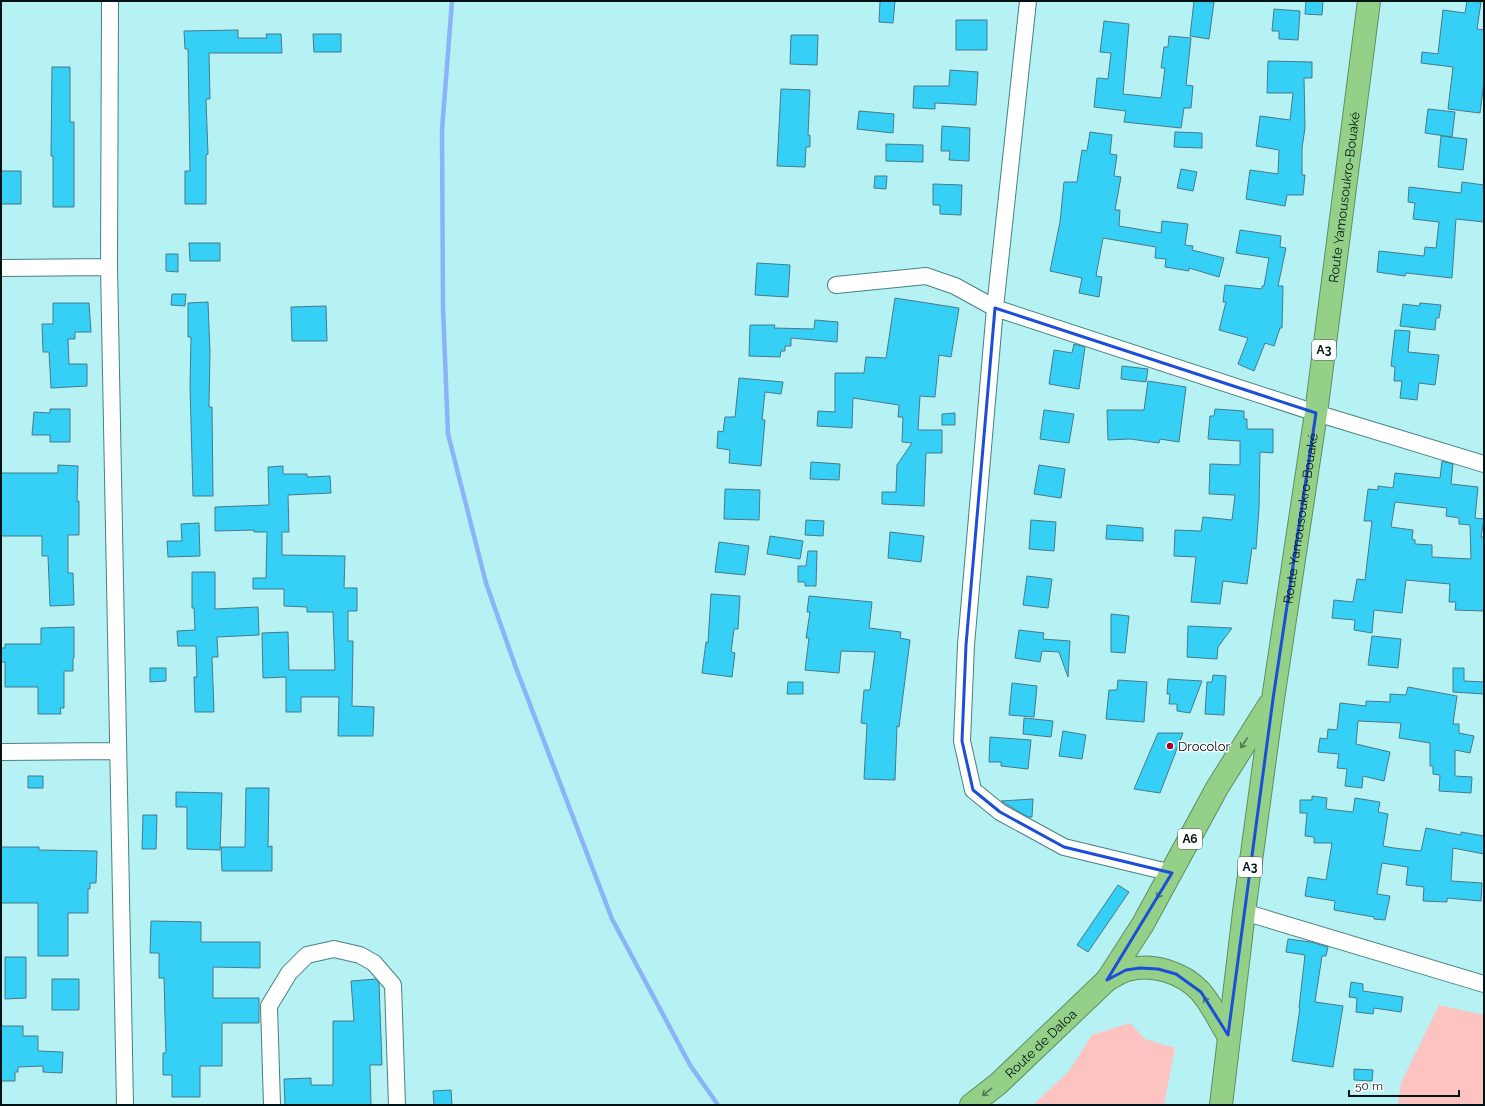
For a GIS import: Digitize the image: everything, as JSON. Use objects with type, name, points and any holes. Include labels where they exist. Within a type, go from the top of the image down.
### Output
[{"type":"highway","name":"Route Yamousoukro-Bouaké","points":[[1228,1035],[1273,699],[1316,413],[1370,1]]},
{"type":"highway","name":"A6","points":[[1107,980],[1143,924],[1217,788],[1273,699]]},
{"type":"highway","points":[[1107,980],[1126,970],[1140,968],[1158,969],[1176,974],[1201,992],[1228,1035]]},
{"type":"highway","name":"Route de Daloa","points":[[971,1105],[998,1084],[1107,980]]},
{"type":"highway","name":"A3","points":[[1221,1105],[1228,1035]]},
{"type":"street","points":[[110,1],[109,267],[125,1105]]},
{"type":"street","points":[[1028,1],[994,308],[966,645],[962,741],[973,790],[1000,812],[1064,847],[1172,872]]},
{"type":"street","points":[[1,268],[109,267]]},
{"type":"street","points":[[836,285],[926,276],[955,286],[994,308],[1316,413],[1484,464]]},
{"type":"street","points":[[1,752],[118,751]]},
{"type":"street","points":[[1244,912],[1484,984]]},
{"type":"street","points":[[272,1105],[269,1006],[289,973],[307,955],[334,949],[360,955],[374,963],[393,985],[397,1105]]},
{"type":"highlighted area","points":[[995,308],[1316,413],[1273,699],[1228,1035],[1201,992],[1176,974],[1158,969],[1140,968],[1126,970],[1107,980],[1172,873],[1064,847],[1000,812],[973,790],[962,741],[966,645]]},
{"type":"shaded area","points":[[1439,1005],[1484,1015],[1484,1105],[1398,1105],[1401,1083]]},
{"type":"shaded area","points":[[1130,1023],[1145,1039],[1175,1048],[1164,1105],[1033,1105],[1069,1071],[1092,1035]]},
{"type":"building","points":[[880,1],[895,1],[893,23],[879,22]]},
{"type":"building","points":[[1194,1],[1214,2],[1209,39],[1190,36]]},
{"type":"building","points":[[1306,1],[1323,1],[1322,15],[1305,14]]},
{"type":"building","points":[[1467,1],[1481,2],[1477,29],[1484,30],[1484,82],[1480,113],[1448,109],[1453,67],[1421,63],[1422,52],[1438,54],[1443,10],[1465,13]]},
{"type":"building","points":[[1274,9],[1300,11],[1298,40],[1279,39],[1279,31],[1272,31]]},
{"type":"building","points":[[956,20],[987,20],[987,50],[956,50]]},
{"type":"building","points":[[1104,21],[1129,24],[1123,94],[1161,98],[1165,68],[1161,68],[1164,47],[1168,47],[1169,36],[1191,38],[1186,85],[1193,86],[1191,108],[1184,108],[1181,128],[1124,122],[1126,111],[1094,107],[1097,78],[1108,79],[1111,53],[1100,52]]},
{"type":"building","points":[[238,30],[238,38],[267,38],[266,34],[281,34],[282,53],[209,53],[210,99],[206,99],[208,154],[206,155],[206,204],[185,204],[185,171],[190,171],[188,49],[185,49],[184,31]]},
{"type":"building","points":[[313,34],[341,34],[341,52],[314,52]]},
{"type":"building","points":[[791,35],[818,35],[817,65],[790,64]]},
{"type":"building","points":[[1268,61],[1312,62],[1312,78],[1304,78],[1305,128],[1302,148],[1302,175],[1305,175],[1303,195],[1287,195],[1285,206],[1246,199],[1250,170],[1278,174],[1279,150],[1256,146],[1260,116],[1290,120],[1293,93],[1267,93]]},
{"type":"building","points":[[52,67],[70,67],[70,122],[74,122],[74,207],[53,207],[53,156],[51,156]]},
{"type":"building","points":[[950,70],[978,72],[976,105],[935,103],[935,109],[913,108],[914,86],[949,86]]},
{"type":"building","points":[[781,89],[810,90],[808,135],[810,135],[810,147],[806,147],[805,167],[777,166]]},
{"type":"building","points":[[1428,109],[1455,112],[1452,137],[1425,133]]},
{"type":"building","points":[[859,111],[894,114],[893,133],[857,129]]},
{"type":"building","points":[[942,126],[970,128],[969,161],[949,160],[950,151],[941,151]]},
{"type":"building","points":[[1090,132],[1112,135],[1110,154],[1117,155],[1114,176],[1121,177],[1115,210],[1120,210],[1119,226],[1161,233],[1162,221],[1188,224],[1185,245],[1193,246],[1192,250],[1224,258],[1219,277],[1189,268],[1189,271],[1165,267],[1166,259],[1155,258],[1156,247],[1103,238],[1096,276],[1102,277],[1099,297],[1079,293],[1082,278],[1050,271],[1060,222],[1064,182],[1077,182],[1082,150],[1087,151]]},
{"type":"building","points":[[1175,132],[1202,133],[1202,148],[1174,147]]},
{"type":"building","points":[[1441,136],[1467,139],[1463,170],[1438,167]]},
{"type":"building","points":[[886,144],[923,145],[923,162],[886,161]]},
{"type":"building","points":[[1181,169],[1197,172],[1193,191],[1177,188]]},
{"type":"building","points":[[1,171],[21,171],[21,204],[1,204]]},
{"type":"building","points":[[875,176],[887,176],[886,189],[874,188]]},
{"type":"building","points":[[1462,182],[1484,185],[1484,222],[1456,219],[1452,278],[1406,273],[1405,276],[1377,272],[1379,251],[1424,256],[1425,247],[1436,248],[1439,222],[1413,219],[1415,203],[1408,202],[1409,187],[1461,193]]},
{"type":"building","points":[[933,184],[962,185],[961,215],[940,214],[940,205],[933,205]]},
{"type":"building","points":[[1240,230],[1281,236],[1280,247],[1286,248],[1278,286],[1283,286],[1282,328],[1280,328],[1274,346],[1265,343],[1254,371],[1238,364],[1248,338],[1219,330],[1226,302],[1223,302],[1225,285],[1262,289],[1262,286],[1264,286],[1269,258],[1236,253]]},
{"type":"building","points":[[189,243],[220,243],[220,261],[190,261]]},
{"type":"building","points":[[166,254],[178,254],[178,272],[166,271]]},
{"type":"building","points":[[757,263],[790,265],[788,297],[755,295]]},
{"type":"building","points":[[172,294],[186,294],[185,306],[171,305]]},
{"type":"building","points":[[895,298],[959,308],[951,357],[939,355],[935,397],[920,396],[918,430],[942,430],[942,453],[926,453],[924,506],[882,504],[882,492],[896,492],[897,465],[912,443],[902,442],[903,417],[898,417],[899,405],[853,398],[852,428],[817,426],[818,411],[835,412],[835,373],[864,373],[866,357],[886,358]]},
{"type":"building","points":[[208,302],[210,352],[209,407],[212,407],[213,496],[193,496],[190,386],[191,337],[188,337],[188,303]]},
{"type":"building","points":[[53,303],[89,303],[91,332],[75,332],[75,339],[68,339],[69,364],[87,364],[87,386],[51,388],[49,352],[43,352],[42,324],[53,324]]},
{"type":"building","points":[[1420,303],[1441,305],[1439,318],[1436,318],[1435,330],[1400,326],[1403,304],[1419,306]]},
{"type":"building","points":[[326,306],[327,341],[292,341],[291,307]]},
{"type":"building","points":[[815,320],[838,322],[837,342],[791,338],[791,346],[785,346],[785,351],[781,351],[780,357],[749,356],[750,325],[775,325],[774,328],[814,329]]},
{"type":"building","points":[[1395,330],[1410,331],[1408,352],[1439,355],[1435,385],[1419,383],[1417,400],[1400,398],[1402,381],[1394,381],[1395,367],[1391,366]]},
{"type":"building","points":[[1074,344],[1085,347],[1079,389],[1049,384],[1054,350],[1072,353]]},
{"type":"building","points":[[1122,366],[1148,369],[1146,382],[1121,379]]},
{"type":"building","points":[[739,378],[783,382],[781,394],[765,392],[762,420],[765,420],[761,466],[729,463],[730,450],[717,448],[718,431],[723,432],[725,417],[735,417]]},
{"type":"building","points":[[1148,381],[1186,387],[1179,442],[1160,439],[1159,443],[1130,439],[1108,440],[1107,410],[1144,410]]},
{"type":"building","points":[[50,409],[70,409],[70,442],[50,442],[50,435],[32,435],[34,412],[50,413]]},
{"type":"building","points":[[1215,409],[1244,411],[1244,419],[1247,419],[1247,429],[1273,429],[1273,453],[1260,452],[1259,509],[1256,549],[1252,548],[1247,584],[1223,581],[1220,604],[1191,602],[1196,557],[1174,556],[1175,530],[1201,531],[1203,517],[1232,520],[1235,495],[1209,494],[1210,464],[1240,465],[1240,441],[1208,439],[1210,416],[1214,416]]},
{"type":"building","points":[[1044,410],[1074,414],[1069,443],[1040,439]]},
{"type":"building","points":[[955,413],[955,425],[942,425],[942,414]]},
{"type":"building","points":[[1442,461],[1453,464],[1451,484],[1478,487],[1475,518],[1484,519],[1481,537],[1484,537],[1484,611],[1455,610],[1456,602],[1449,602],[1450,584],[1406,580],[1402,613],[1374,610],[1372,633],[1354,630],[1355,620],[1332,618],[1334,600],[1353,602],[1357,579],[1365,580],[1372,521],[1364,521],[1368,489],[1378,490],[1378,486],[1393,488],[1395,473],[1440,478]],"holes":[[[1395,502],[1447,508],[1446,516],[1459,518],[1459,524],[1470,525],[1471,559],[1432,557],[1432,545],[1415,544],[1415,540],[1412,539],[1413,530],[1391,527]]]},
{"type":"building","points":[[811,462],[840,464],[839,480],[810,479]]},
{"type":"building","points":[[58,465],[78,466],[77,501],[79,501],[79,535],[68,535],[68,573],[73,573],[74,605],[50,606],[48,556],[42,556],[42,536],[1,536],[1,473],[58,473]]},
{"type":"building","points":[[1039,465],[1065,469],[1061,498],[1034,494]]},
{"type":"building","points":[[283,466],[283,474],[307,474],[307,477],[330,476],[331,493],[288,495],[289,532],[282,532],[282,555],[345,556],[344,588],[357,588],[357,611],[348,611],[348,641],[353,641],[352,706],[374,707],[373,736],[338,736],[339,697],[301,697],[301,712],[286,712],[286,677],[263,678],[262,633],[288,632],[289,670],[335,670],[333,612],[307,612],[307,607],[284,606],[284,589],[253,589],[253,578],[266,578],[267,532],[254,532],[254,530],[215,531],[215,507],[269,505],[268,467]]},
{"type":"building","points":[[725,489],[760,490],[759,520],[724,519]]},
{"type":"building","points":[[806,520],[824,521],[823,536],[805,535]]},
{"type":"building","points":[[1031,520],[1056,522],[1054,551],[1029,549]]},
{"type":"building","points":[[199,523],[200,556],[168,557],[167,541],[182,541],[181,524]]},
{"type":"building","points":[[1107,525],[1143,528],[1143,541],[1106,539]]},
{"type":"building","points":[[890,532],[924,536],[921,562],[888,558]]},
{"type":"building","points":[[770,536],[803,541],[800,559],[767,554]]},
{"type":"building","points":[[719,542],[749,546],[745,575],[715,572]]},
{"type":"building","points":[[808,551],[817,551],[816,586],[805,586],[805,582],[798,582],[798,566],[806,566]]},
{"type":"building","points":[[192,572],[215,572],[215,609],[258,607],[259,635],[217,637],[218,657],[212,657],[214,712],[195,712],[194,677],[197,677],[196,646],[178,646],[177,631],[195,630],[194,608],[192,608]]},
{"type":"building","points":[[1027,576],[1052,579],[1048,608],[1023,605]]},
{"type":"building","points":[[711,594],[740,596],[738,629],[734,629],[731,652],[735,653],[732,677],[702,673],[706,642],[708,643]]},
{"type":"building","points":[[809,596],[872,602],[869,628],[901,632],[900,638],[910,640],[899,727],[897,726],[895,780],[864,779],[867,724],[861,723],[864,690],[870,690],[875,652],[841,651],[839,673],[805,670],[809,638],[806,638],[810,612],[807,612]]},
{"type":"building","points":[[1111,614],[1129,616],[1125,653],[1111,652]]},
{"type":"building","points":[[1188,626],[1232,628],[1218,647],[1217,659],[1187,657]]},
{"type":"building","points":[[74,627],[73,671],[64,671],[64,708],[60,708],[61,714],[38,714],[38,687],[5,687],[5,662],[1,662],[1,648],[5,648],[5,644],[41,644],[41,628]]},
{"type":"building","points":[[1019,630],[1044,633],[1043,639],[1070,641],[1068,677],[1059,652],[1042,651],[1040,662],[1015,658]]},
{"type":"building","points":[[1372,636],[1401,639],[1398,668],[1368,665]]},
{"type":"building","points":[[150,668],[166,668],[166,681],[150,682]]},
{"type":"building","points":[[1453,668],[1464,668],[1464,681],[1484,682],[1484,694],[1453,692]]},
{"type":"building","points":[[1213,675],[1226,676],[1224,715],[1205,714],[1207,682],[1212,682]]},
{"type":"building","points":[[1168,679],[1202,681],[1190,713],[1177,711],[1177,704],[1169,704],[1170,694],[1167,694]]},
{"type":"building","points":[[1118,680],[1147,682],[1144,722],[1106,719],[1109,690],[1117,690]]},
{"type":"building","points":[[788,682],[803,682],[803,694],[787,694]]},
{"type":"building","points":[[1012,683],[1037,686],[1034,717],[1009,715]]},
{"type":"building","points":[[1408,687],[1457,696],[1453,724],[1459,724],[1459,733],[1474,736],[1470,753],[1455,750],[1455,776],[1472,777],[1471,793],[1439,791],[1440,775],[1433,774],[1433,766],[1430,766],[1430,743],[1399,738],[1401,723],[1358,721],[1356,744],[1390,752],[1384,781],[1363,776],[1362,788],[1345,786],[1347,769],[1337,768],[1339,754],[1318,752],[1320,738],[1327,739],[1328,729],[1337,730],[1340,703],[1366,706],[1366,701],[1390,702],[1390,694],[1406,695]]},
{"type":"building","points":[[1024,718],[1053,721],[1051,737],[1023,734]]},
{"type":"building","points":[[1063,731],[1086,735],[1082,759],[1059,756]]},
{"type":"building","points":[[1158,733],[1183,733],[1160,793],[1134,789]]},
{"type":"building","points":[[990,737],[1031,740],[1028,769],[1001,766],[1001,762],[989,762]]},
{"type":"building","points":[[28,776],[43,776],[43,788],[28,788]]},
{"type":"building","points":[[246,788],[269,788],[268,847],[272,846],[272,871],[222,871],[221,847],[245,847]]},
{"type":"building","points":[[176,792],[222,793],[220,850],[187,849],[187,807],[176,807]]},
{"type":"building","points":[[1312,796],[1327,798],[1326,809],[1353,812],[1355,798],[1380,802],[1378,812],[1388,814],[1383,846],[1421,851],[1426,828],[1461,835],[1461,832],[1484,836],[1484,854],[1453,848],[1451,881],[1482,883],[1481,901],[1447,898],[1447,902],[1423,901],[1424,887],[1406,885],[1408,867],[1382,863],[1377,894],[1390,896],[1385,920],[1334,910],[1335,901],[1305,896],[1308,877],[1326,880],[1332,843],[1314,843],[1314,837],[1305,836],[1307,813],[1300,813],[1300,800],[1312,800]]},
{"type":"building","points":[[1033,799],[1032,817],[1028,817],[1001,801]]},
{"type":"building","points":[[143,815],[157,815],[156,849],[142,849]]},
{"type":"building","points":[[1,847],[39,847],[39,850],[97,851],[96,883],[90,883],[90,889],[88,889],[88,913],[68,913],[68,956],[38,956],[38,903],[1,903]]},
{"type":"building","points":[[1118,885],[1129,892],[1088,952],[1077,945]]},
{"type":"building","points":[[151,921],[201,922],[201,942],[260,942],[260,968],[213,967],[213,998],[259,998],[259,1023],[222,1023],[222,1066],[200,1066],[200,1097],[172,1097],[172,1075],[163,1075],[163,1053],[166,1053],[164,978],[159,978],[159,953],[150,953]]},
{"type":"building","points":[[1288,939],[1311,942],[1328,947],[1326,956],[1322,956],[1315,1002],[1343,1006],[1333,1067],[1292,1061],[1300,1008],[1305,955],[1286,952]]},
{"type":"building","points":[[5,957],[26,957],[26,998],[5,999]]},
{"type":"building","points":[[52,979],[79,979],[79,1010],[52,1010]]},
{"type":"building","points":[[376,979],[379,983],[382,1065],[370,1065],[371,1105],[285,1105],[284,1079],[311,1078],[311,1085],[333,1085],[333,1021],[354,1021],[351,981]]},
{"type":"building","points":[[1351,982],[1363,984],[1363,991],[1403,997],[1401,1012],[1374,1008],[1373,1014],[1356,1012],[1357,998],[1349,997]]},
{"type":"building","points":[[1,1026],[23,1026],[23,1036],[38,1036],[38,1051],[63,1052],[62,1073],[43,1072],[43,1066],[18,1067],[18,1072],[15,1072],[15,1081],[1,1081]]},
{"type":"building","points":[[1354,1069],[1373,1070],[1372,1081],[1354,1080]]},
{"type":"building","points":[[451,1090],[452,1105],[434,1105],[433,1091]]},
{"type":"waterway","points":[[452,1],[442,130],[443,308],[448,434],[486,583],[516,668],[612,919],[690,1065],[718,1105]]},
{"type":"place","name":"Drocolor","points":[[1170,746]]}]
